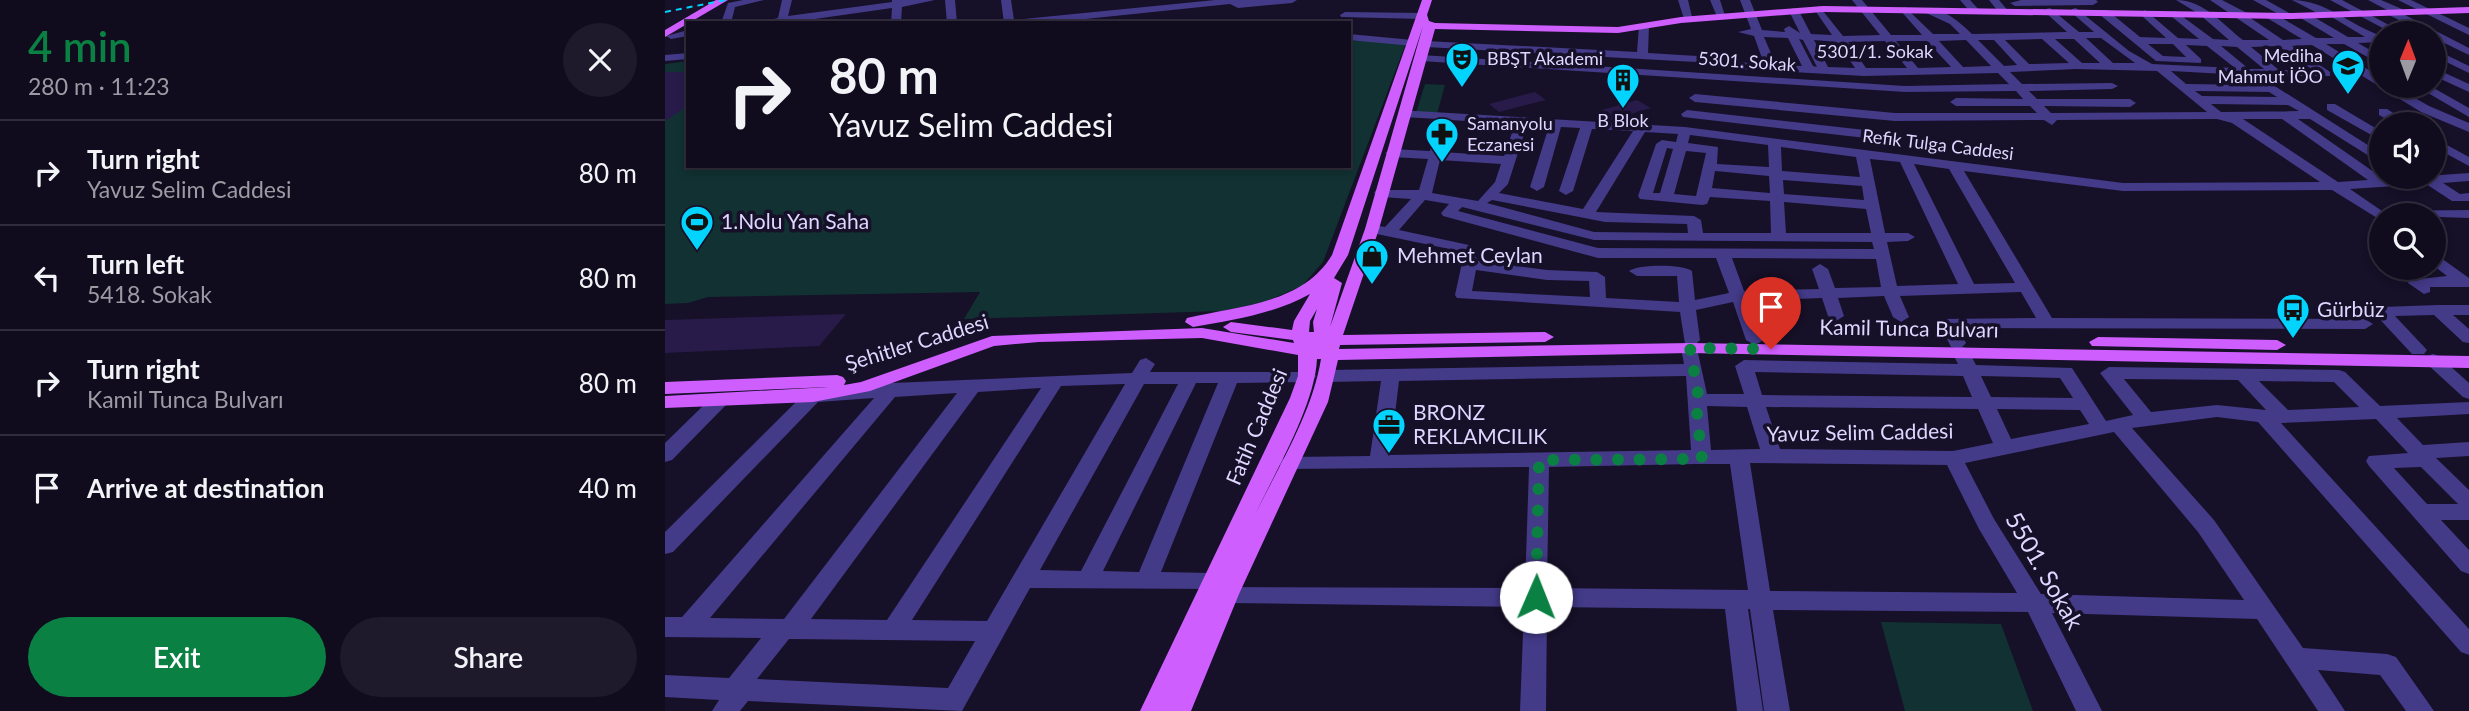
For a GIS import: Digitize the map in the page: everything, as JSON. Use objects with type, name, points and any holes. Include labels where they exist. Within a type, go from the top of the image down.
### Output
[{"type":"main road","points":[[1427,0],[1427,21]]},
{"type":"main road","points":[[1319,351],[1342,319],[1380,230],[1381,194],[1427,21],[1436,0]]},
{"type":"main road","points":[[697,21],[730,2]]},
{"type":"main road","points":[[695,21],[730,2]]},
{"type":"main road","points":[[1427,21],[1611,30],[1689,19],[1751,16],[1820,6],[1860,5],[1901,10],[1932,7],[1976,12],[2024,12],[2050,6],[2076,11],[2271,16],[2395,12],[2424,5],[2466,11]]},
{"type":"main road","points":[[667,36],[686,26]]},
{"type":"main road","points":[[667,36],[686,27]]},
{"type":"main road","points":[[1178,711],[1221,588],[1289,464],[1319,402],[1321,322],[1340,254],[1420,48]]},
{"type":"main road","points":[[1193,322],[1279,304],[1324,277],[1340,254]]},
{"type":"main road","name":"Şehitler Caddesi","points":[[665,388],[826,383],[881,371],[964,341],[1014,328],[1193,322],[1319,351]]},
{"type":"main road","name":"Şehitler Caddesi","points":[[665,402],[813,396],[864,387],[992,341],[1202,333],[1319,351]]},
{"type":"main road","name":"Kamil Tunca Bulvarı","points":[[1319,351],[1580,348],[1755,340],[2214,355],[2469,353]]},
{"type":"main road","name":"Kamil Tunca Bulvarı","points":[[1690,344],[1959,348],[2198,342],[2425,355],[2469,362]]},
{"type":"main road","name":"Fatih Caddesi","points":[[1153,711],[1221,588],[1319,351]]},
{"type":"street","points":[[726,21],[730,2],[759,0]]},
{"type":"street","points":[[787,0],[783,21],[840,17],[897,2],[930,0]]},
{"type":"street","points":[[840,17],[843,0]]},
{"type":"street","points":[[950,0],[952,21]]},
{"type":"street","points":[[1006,0],[1011,21]]},
{"type":"street","points":[[1110,0],[1110,12]]},
{"type":"street","points":[[1021,21],[1060,13],[1110,12],[1156,4],[1238,1],[1238,5],[1291,0]]},
{"type":"street","points":[[1352,0],[1343,19],[1427,21]]},
{"type":"street","points":[[1683,0],[1689,19]]},
{"type":"street","points":[[1715,0],[1722,17]]},
{"type":"street","points":[[1745,0],[1770,67]]},
{"type":"street","points":[[1783,0],[1824,69]]},
{"type":"street","points":[[1891,0],[1959,69]]},
{"type":"street","points":[[1965,0],[1976,12]]},
{"type":"street","points":[[1994,0],[2004,12]]},
{"type":"street","points":[[2181,0],[2205,14],[2277,74]]},
{"type":"street","points":[[2215,0],[2242,15],[2326,74],[2252,75]]},
{"type":"street","points":[[2258,0],[2289,16]]},
{"type":"street","points":[[2298,0],[2369,34]]},
{"type":"street","points":[[2335,0],[2377,21]]},
{"type":"street","points":[[2373,0],[2411,21]]},
{"type":"street","points":[[2403,0],[2424,5],[2469,33]]},
{"type":"street","points":[[2014,1],[2050,6],[2091,1],[2160,59],[2197,61],[2145,13]]},
{"type":"street","points":[[2014,1],[2024,12]]},
{"type":"street","points":[[896,21],[897,2]]},
{"type":"street","points":[[1860,5],[1915,71]]},
{"type":"street","points":[[1820,6],[1838,39],[1864,73]]},
{"type":"street","points":[[2050,6],[2077,36],[2112,67]]},
{"type":"street","points":[[1932,7],[1968,35],[2057,127],[2011,128]]},
{"type":"street","points":[[2076,11],[2104,35],[2184,87],[2218,116],[2236,121],[2369,208]]},
{"type":"street","points":[[1789,12],[1792,37],[1809,69]]},
{"type":"street","points":[[2175,14],[2252,75],[2369,151]]},
{"type":"street","points":[[2303,15],[2369,55]]},
{"type":"street","points":[[2271,16],[2369,72]]},
{"type":"street","points":[[1579,44],[1642,52],[1644,26]]},
{"type":"street","points":[[1743,32],[1838,39],[2104,35]]},
{"type":"street","points":[[667,36],[686,33]]},
{"type":"street","points":[[2447,34],[2469,33]]},
{"type":"street","points":[[2045,36],[2080,67]]},
{"type":"street","points":[[1351,37],[1420,48]]},
{"type":"street","points":[[1997,37],[2027,69]]},
{"type":"street","points":[[2137,40],[2240,44],[2317,44],[2369,40]]},
{"type":"street","points":[[2447,41],[2469,52]]},
{"type":"street","name":"5301/1. Sokak","points":[[1420,48],[1642,52],[1714,60],[1736,66],[1864,73],[2112,67],[2252,75]]},
{"type":"street","name":"5301. Sokak","points":[[1420,48],[1702,77],[1878,88],[1947,90],[2016,84]]},
{"type":"street","points":[[665,58],[686,56]]},
{"type":"street","points":[[2447,59],[2469,71]]},
{"type":"street","points":[[1932,70],[1976,128]]},
{"type":"street","points":[[1894,72],[1925,117]]},
{"type":"street","points":[[2447,76],[2469,89]]},
{"type":"street","points":[[1666,198],[1681,146],[1682,131],[1702,77]]},
{"type":"street","points":[[2447,79],[2469,82]]},
{"type":"street","points":[[1966,81],[2016,84],[2108,83]]},
{"type":"street","points":[[2184,87],[2274,89]]},
{"type":"street","points":[[1878,88],[1895,117],[1892,137],[1899,159],[1968,288]]},
{"type":"street","points":[[1695,98],[1895,117],[2315,115]]},
{"type":"street","points":[[2406,98],[2469,128]]},
{"type":"street","points":[[2442,98],[2469,113]]},
{"type":"street","points":[[2200,100],[2294,101]]},
{"type":"street","points":[[1956,102],[2130,103]]},
{"type":"street","points":[[2331,107],[2369,129]]},
{"type":"street","name":"Refik Tulga Caddesi","points":[[1403,113],[1682,131],[2123,187],[2236,193],[2369,185]]},
{"type":"street","points":[[1688,114],[1892,137]]},
{"type":"street","points":[[2283,114],[2369,174]]},
{"type":"street","points":[[1380,230],[1426,191],[1445,116]]},
{"type":"street","points":[[1485,201],[1501,184],[1522,120]]},
{"type":"street","points":[[1537,187],[1556,122]]},
{"type":"street","points":[[1566,191],[1587,124]]},
{"type":"street","points":[[1587,215],[1641,128]]},
{"type":"street","points":[[1775,143],[1779,238]]},
{"type":"street","points":[[1662,144],[1681,146],[1713,150],[1702,201],[1645,196],[1662,144]]},
{"type":"street","points":[[2446,149],[2469,162]]},
{"type":"street","points":[[1392,153],[1508,160]]},
{"type":"street","points":[[1861,154],[1890,291],[1901,317]]},
{"type":"street","points":[[1709,167],[1868,181]]},
{"type":"street","points":[[1955,167],[2047,323]]},
{"type":"street","points":[[2446,177],[2469,177]]},
{"type":"street","points":[[2446,189],[2465,209]]},
{"type":"street","points":[[1704,192],[1873,205]]},
{"type":"street","points":[[1381,194],[1421,194],[1458,203],[1485,201],[1605,218],[1694,220]]},
{"type":"street","points":[[1685,199],[1694,220],[1696,237]]},
{"type":"street","points":[[1485,201],[1594,236],[1908,237]]},
{"type":"street","points":[[1458,203],[1448,214],[1598,253],[1882,254]]},
{"type":"street","points":[[2446,211],[2465,209]]},
{"type":"street","points":[[1380,230],[1464,248],[1471,258],[1463,295],[1687,307],[1738,296],[2026,287]]},
{"type":"street","points":[[1722,253],[1755,340]]},
{"type":"street","points":[[1470,265],[1597,277],[1598,302]]},
{"type":"street","points":[[2446,266],[2464,278]]},
{"type":"street","points":[[1820,269],[1836,316]]},
{"type":"street","points":[[1637,271],[1684,271],[1692,370],[1699,400],[1697,415],[1702,459]]},
{"type":"street","points":[[2424,289],[2416,283],[2464,278]]},
{"type":"street","points":[[2438,310],[2469,338]]},
{"type":"street","points":[[2469,310],[2381,312],[2469,393]]},
{"type":"street","points":[[2182,322],[2198,342]]},
{"type":"street","points":[[2004,446],[1947,323],[2364,324]]},
{"type":"street","points":[[665,546],[813,396],[1055,381],[1142,371],[1190,378],[1230,377],[1319,351],[1391,375],[1692,370]]},
{"type":"street","points":[[2214,355],[2237,375],[2274,417],[2469,645]]},
{"type":"street","points":[[1772,456],[1744,366],[2066,372],[2084,404],[2109,425],[2206,526],[2332,711]]},
{"type":"street","points":[[665,686],[734,697],[951,706],[1142,371]]},
{"type":"street","points":[[2146,419],[2109,373],[2339,376],[2469,502]]},
{"type":"street","points":[[1379,462],[1391,375]]},
{"type":"street","points":[[1147,580],[1230,377]]},
{"type":"street","points":[[1088,579],[1190,378]]},
{"type":"street","points":[[893,629],[1055,381]]},
{"type":"street","points":[[734,697],[974,385]]},
{"type":"street","points":[[676,627],[892,389]]},
{"type":"street","points":[[665,455],[720,400]]},
{"type":"street","points":[[1699,400],[2084,404]]},
{"type":"street","name":"Yavuz Selim Caddesi","points":[[1289,464],[1772,456],[1953,458],[2109,425],[2217,411],[2274,417],[2469,408]]},
{"type":"street","points":[[2469,449],[2376,461],[2469,565]]},
{"type":"street","points":[[1739,458],[1777,711]]},
{"type":"street","name":"5501. Sokak","points":[[1953,458],[1986,523],[2035,603],[2089,711]]},
{"type":"street","points":[[1532,711],[1539,460]]},
{"type":"street","points":[[2422,512],[2469,512]]},
{"type":"street","points":[[1024,579],[1147,580],[1221,588],[1536,597],[2035,603],[2264,610]]},
{"type":"street","points":[[1735,600],[1750,711]]},
{"type":"street","points":[[676,627],[993,631]]},
{"type":"street","points":[[2296,658],[2387,665],[2421,711]]},
{"type":"green space","points":[[1351,38],[1406,43],[1323,262],[1302,286],[1264,302],[1222,311],[964,319],[980,292],[708,297],[688,303],[665,304],[665,64],[686,61],[686,168],[1351,168]]},
{"type":"green space","points":[[1425,84],[1445,85],[1437,114],[1416,113]]},
{"type":"green space","points":[[1881,622],[2001,624],[2033,711],[1905,711]]},
{"type":"building","points":[[665,72],[686,72],[686,107],[665,121]]},
{"type":"building","points":[[1535,92],[1546,100],[1499,112],[1489,104]]},
{"type":"building","name":"B Blok","points":[[1637,100],[1651,108],[1611,120],[1595,112]]},
{"type":"building","points":[[846,314],[819,346],[665,353],[665,320]]},
{"type":"railway","points":[[665,12],[726,0]]},
{"type":"place","name":"BBŞT Akademi","points":[[1462,89]]},
{"type":"place","name":"Mediha Mahmut İÖO","points":[[2348,96]]},
{"type":"place","name":"B Blok","points":[[1623,110]]},
{"type":"place","name":"Samanyolu Eczanesi","points":[[1442,164]]},
{"type":"place","name":"1.Nolu Yan Saha","points":[[697,252]]},
{"type":"place","name":"Mehmet Ceylan","points":[[1372,286]]},
{"type":"place","name":"Gürbüz","points":[[2293,340]]},
{"type":"place","name":"BRONZ REKLAMCILIK","points":[[1389,455]]},
{"type":"route","points":[[1536,597],[1539,460],[1702,459],[1697,415],[1699,400],[1690,348],[1771,349]]}]
